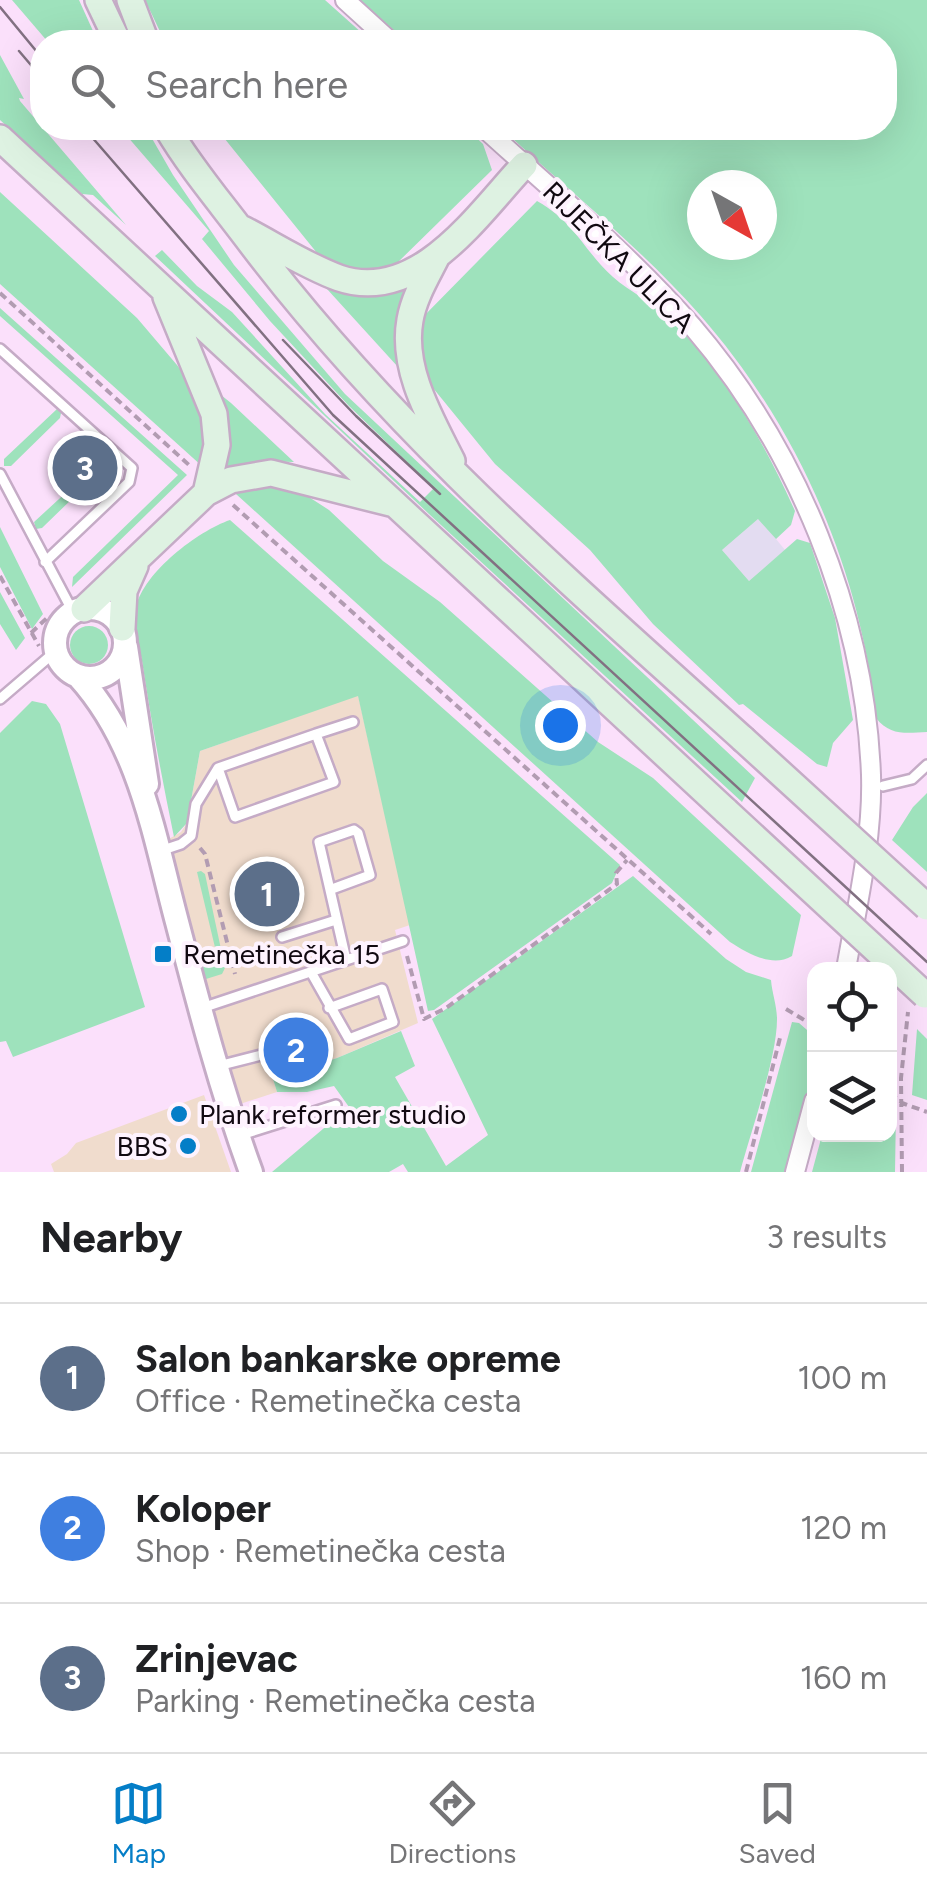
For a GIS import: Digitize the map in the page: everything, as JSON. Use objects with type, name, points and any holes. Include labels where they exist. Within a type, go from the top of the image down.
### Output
[{"type":"main road","points":[[98,0],[112,30]]},
{"type":"main road","points":[[130,0],[141,30]]},
{"type":"main road","points":[[0,138],[726,811],[920,1001]]},
{"type":"main road","points":[[177,140],[238,227],[338,352],[464,483],[927,907]]},
{"type":"main road","points":[[0,162],[69,201]]},
{"type":"main road","points":[[238,227],[340,278],[389,281],[438,256],[524,165]]},
{"type":"main road","points":[[438,256],[418,293],[408,339],[412,367],[425,404],[464,483]]},
{"type":"main road","points":[[162,288],[214,414],[216,445],[209,488]]},
{"type":"main road","points":[[78,611],[137,561],[209,488],[231,480],[271,474],[399,506]]},
{"type":"main road","points":[[124,635],[124,592],[137,561]]},
{"type":"street","points":[[345,0],[379,30]]},
{"type":"street","name":"RIJEČKA ULICA","points":[[497,140],[644,276],[693,328],[782,459],[817,533],[851,636],[871,775],[868,833],[847,962]]},
{"type":"street","points":[[147,802],[118,732],[78,676],[48,649],[58,629],[78,611],[106,612],[124,635],[144,751],[147,802],[158,852],[216,1067],[251,1172]]},
{"type":"street","points":[[78,676],[101,676],[111,671],[119,663],[124,635]]},
{"type":"street","points":[[795,1172],[807,1127]]},
{"type":"lane","points":[[0,349],[128,462],[133,473],[130,482],[45,562]]},
{"type":"lane","points":[[0,474],[45,562],[78,611]]},
{"type":"lane","points":[[0,699],[48,649]]},
{"type":"lane","points":[[158,852],[191,836],[196,804],[218,768],[353,722]]},
{"type":"lane","points":[[218,768],[235,817],[334,782],[316,734]]},
{"type":"lane","points":[[883,786],[912,779],[927,764]]},
{"type":"lane","points":[[332,888],[370,875],[358,832],[354,830],[319,842],[346,960]]},
{"type":"lane","points":[[282,938],[336,920]]},
{"type":"lane","points":[[200,1008],[403,942]]},
{"type":"lane","points":[[311,972],[329,1008],[349,1039],[392,1022],[382,988],[329,1008]]},
{"type":"lane","points":[[216,1067],[269,1053]]},
{"type":"lane","points":[[238,1136],[336,1105]]},
{"type":"path","points":[[0,293],[209,488],[711,934]]},
{"type":"path","points":[[0,576],[31,632],[48,649]]},
{"type":"path","points":[[31,632],[49,616]]},
{"type":"path","points":[[181,844],[198,846],[206,854],[236,974]]},
{"type":"path","points":[[403,942],[424,1020],[617,884],[616,873],[627,860]]},
{"type":"path","points":[[902,1172],[901,1078],[920,1001]]},
{"type":"path","points":[[786,1008],[807,1022]]},
{"type":"path","points":[[746,1172],[780,1034]]},
{"type":"path","points":[[897,1098],[927,1112]]},
{"type":"shaded area","points":[[759,518],[785,550],[749,581],[722,550]]},
{"type":"shaded area","points":[[358,695],[410,925],[395,930],[418,1023],[337,1058],[273,1079],[277,1092],[240,1104],[167,840],[187,823],[200,751]]},
{"type":"shaded area","points":[[204,1095],[231,1172],[54,1172],[51,1164],[76,1143]]},
{"type":"green space","points":[[12,0],[79,0],[93,30],[38,30]]},
{"type":"green space","points":[[145,0],[325,0],[359,30],[159,30]]},
{"type":"green space","points":[[360,0],[927,0],[927,732],[893,731],[876,718],[856,608],[819,503],[795,453],[735,359],[653,266],[514,140],[897,140],[897,30],[394,30]]},
{"type":"green space","points":[[0,55],[24,99],[19,98],[20,101],[30,113],[30,140],[53,140],[126,225],[93,195],[82,194],[0,120]]},
{"type":"green space","points":[[130,140],[153,140],[234,265],[345,394],[755,778],[742,802],[155,256],[162,250],[197,286],[232,312],[325,414],[420,502],[434,488],[349,406],[270,321],[202,239],[209,231]]},
{"type":"green space","points":[[226,140],[479,140],[483,144],[492,170],[392,268],[353,269],[317,253]]},
{"type":"green space","points":[[0,192],[137,318],[200,396],[207,419],[203,467],[0,284]]},
{"type":"green space","points":[[537,201],[561,218],[613,277],[662,312],[689,339],[725,384],[770,459],[795,511],[791,525],[776,539],[758,519],[722,550],[749,581],[797,539],[810,543],[835,618],[853,720],[833,743],[827,767],[817,764],[743,704],[739,705],[653,624],[590,550],[495,464],[433,388],[418,346],[419,321]]},
{"type":"green space","points":[[412,284],[402,363],[398,367],[327,289],[330,286],[381,291]]},
{"type":"green space","points":[[0,308],[187,475],[72,587],[73,577],[178,475],[0,316]]},
{"type":"green space","points":[[221,395],[294,462],[257,461],[219,474],[224,411]]},
{"type":"green space","points":[[57,409],[60,418],[11,466],[4,466],[4,459]]},
{"type":"green space","points":[[108,454],[109,463],[42,528],[36,529],[34,522]]},
{"type":"green space","points":[[257,486],[298,490],[329,510],[383,561],[440,602],[598,742],[653,778],[801,915],[792,956],[768,960],[730,942],[236,494]]},
{"type":"green space","points":[[230,520],[620,865],[612,883],[434,1010],[428,1011],[358,696],[200,751],[187,823],[174,837],[137,634],[136,607],[150,580],[174,554]]},
{"type":"green space","points":[[0,527],[43,614],[32,629],[0,567]]},
{"type":"green space","points":[[0,592],[25,638],[16,650],[0,624]]},
{"type":"green space","points":[[89,626],[102,632],[108,645],[102,658],[89,664],[76,658],[70,645],[76,632]]},
{"type":"green space","points":[[32,701],[46,704],[60,724],[145,1007],[13,1057],[6,1041],[0,1042],[0,733]]},
{"type":"green space","points":[[927,793],[927,872],[892,840]]},
{"type":"green space","points":[[197,872],[205,874],[225,968],[222,974],[206,979],[202,965],[218,960]]},
{"type":"green space","points":[[633,876],[726,959],[746,972],[771,980],[776,1035],[740,1172],[408,1172],[403,1164],[389,1172],[272,1172],[349,1107],[334,1086],[307,1092],[277,1092],[273,1079],[401,1031],[415,1066],[395,1077],[446,1166],[488,1135],[432,1019]]},
{"type":"green space","points":[[792,1022],[799,1023],[807,1030],[807,1095],[787,1172],[751,1172]]},
{"type":"green space","points":[[917,1029],[927,1039],[927,1100],[912,1095]]},
{"type":"green space","points":[[820,1142],[895,1142],[895,1172],[812,1172]]},
{"type":"tram line","points":[[0,7],[30,43]]},
{"type":"tram line","points":[[19,51],[30,64]]},
{"type":"tram line","points":[[94,140],[333,415],[927,962]]},
{"type":"tram line","points":[[283,340],[356,416],[440,494]]},
{"type":"place","name":"Zrinjevac","points":[[85,468]]},
{"type":"place","name":"Salon bankarske opreme","points":[[267,894]]},
{"type":"place","name":"Remetinečka 15","points":[[163,954]]},
{"type":"place","name":"Koloper","points":[[296,1050]]},
{"type":"place","name":"Plank reformer studio","points":[[179,1114]]},
{"type":"place","name":"BBS","points":[[188,1146]]}]
